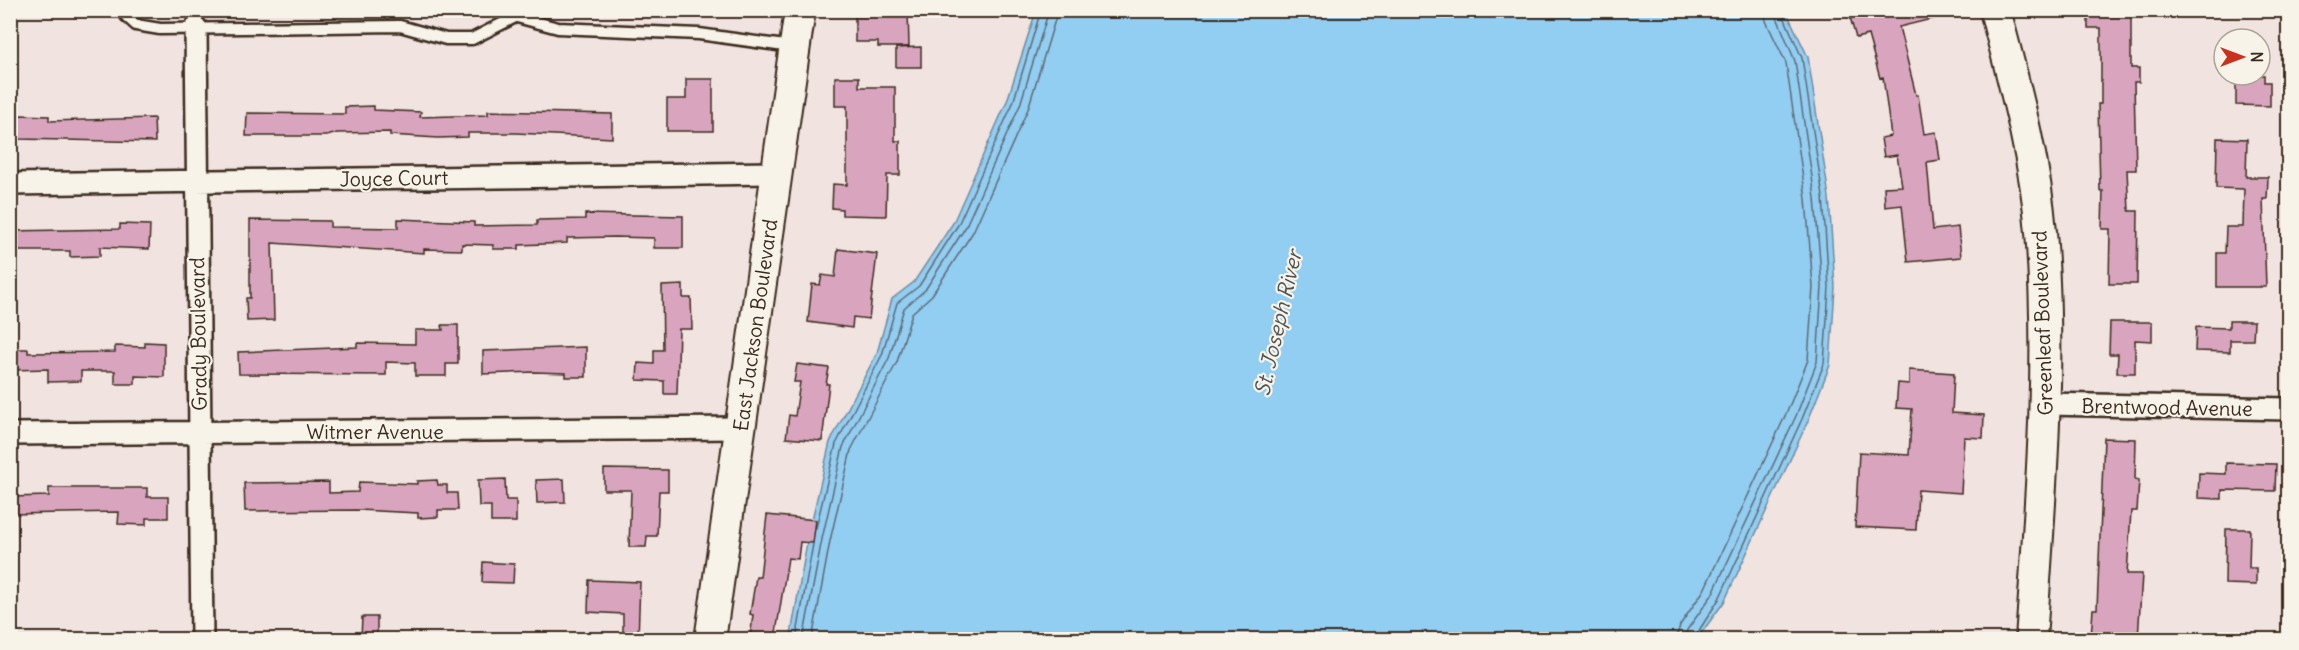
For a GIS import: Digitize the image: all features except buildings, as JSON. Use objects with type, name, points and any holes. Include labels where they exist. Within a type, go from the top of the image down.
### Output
[{"type":"main road","name":"East Jackson Boulevard","points":[[710,639],[800,10]]},
{"type":"main road","name":"Greenleaf Boulevard","points":[[1995,10],[2022,114],[2041,231],[2046,404],[2031,639]]},
{"type":"street","name":"Grady Boulevard","points":[[196,28],[202,639]]},
{"type":"street","name":"Joyce Court","points":[[10,184],[777,173]]},
{"type":"street","name":"Brentwood Avenue","points":[[2046,404],[2289,409]]},
{"type":"street","name":"Witmer Avenue","points":[[10,434],[741,428]]},
{"type":"lane","points":[[126,10],[126,16],[136,25],[160,29],[400,26],[446,39],[472,39],[516,14],[529,10]]},
{"type":"lane","points":[[516,14],[558,28],[699,34],[795,47]]},
{"type":"water","name":"St. Joseph River","points":[[1036,11],[1786,11],[1808,57],[1829,197],[1835,287],[1830,365],[1808,421],[1724,602],[1697,639],[790,640],[808,537],[830,442],[877,353],[892,299],[914,282],[953,223],[1007,101]]}]
